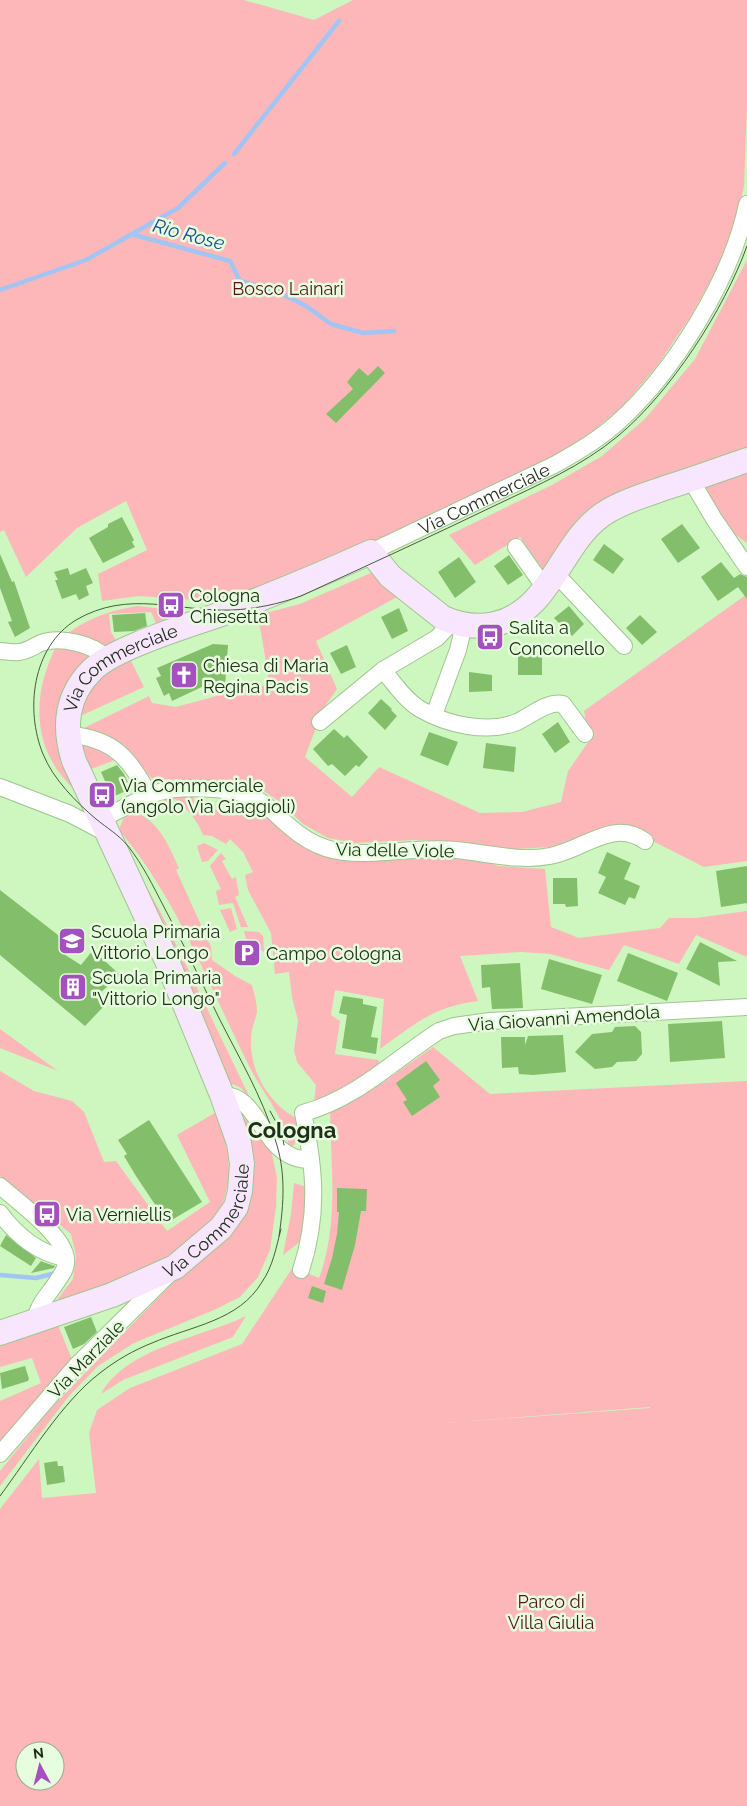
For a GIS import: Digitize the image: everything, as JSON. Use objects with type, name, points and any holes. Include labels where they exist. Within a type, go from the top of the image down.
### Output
[{"type":"main road","points":[[371,552],[390,576],[434,612],[458,623],[489,625],[517,616],[528,608],[590,526],[606,512],[642,496],[747,460]]},
{"type":"main road","name":"Via Commerciale","points":[[0,1333],[112,1295],[175,1267],[221,1228],[236,1207],[240,1192],[242,1164],[239,1143],[222,1094],[166,961],[74,761],[67,734],[68,714],[75,693],[84,679],[107,658],[283,591],[371,552]]},
{"type":"street","name":"Via Commerciale","points":[[371,552],[554,465],[587,446],[617,423],[642,399],[684,343],[725,270],[742,231],[747,204]]},
{"type":"street","points":[[691,480],[714,520],[747,567]]},
{"type":"street","points":[[516,547],[624,646]]},
{"type":"street","points":[[320,722],[383,670],[437,638],[458,623]]},
{"type":"street","points":[[434,715],[458,650],[458,623]]},
{"type":"street","points":[[0,651],[20,652],[41,643],[61,642],[87,646],[99,651],[107,658]]},
{"type":"street","points":[[383,670],[404,695],[420,709],[461,724],[494,727],[519,721],[553,702],[563,704],[585,734]]},
{"type":"street","points":[[67,734],[89,736],[122,754],[133,765],[150,796]]},
{"type":"street","points":[[0,787],[105,826]]},
{"type":"street","name":"Via delle Viole","points":[[105,826],[150,796],[175,790],[240,792],[261,802],[310,841],[333,851],[346,853],[435,849],[530,859],[551,856],[579,848],[600,836],[619,831],[630,833],[645,841]]},
{"type":"street","name":"Via Giovanni Amendola","points":[[301,1270],[314,1218],[311,1160],[303,1113],[322,1108],[348,1094],[439,1031],[454,1026],[490,1021],[747,1007]]},
{"type":"street","points":[[222,1094],[233,1094],[241,1098],[266,1134],[286,1154],[297,1160],[311,1160]]},
{"type":"street","points":[[0,1186],[37,1218],[62,1245],[66,1258],[65,1269],[36,1309],[35,1322]]},
{"type":"street","points":[[0,1213],[13,1229],[30,1242],[52,1256],[66,1258]]},
{"type":"street","name":"Via Marziale","points":[[0,1454],[76,1366],[175,1267]]},
{"type":"green space","name":"Bosco Lainari","points":[[0,0],[244,0],[314,20],[353,0],[747,0],[747,107],[744,186],[736,225],[724,256],[691,316],[657,366],[623,406],[576,445],[377,542],[238,603],[139,596],[102,601],[98,574],[147,550],[126,501],[77,528],[26,577],[4,530],[0,532]]},
{"type":"green space","points":[[747,260],[747,447],[631,490],[544,571],[520,537],[475,565],[449,535],[552,485],[602,456],[645,419],[695,359]]},
{"type":"green space","points":[[747,473],[747,543],[727,529],[704,486]]},
{"type":"green space","points":[[373,572],[397,597],[316,641],[337,689],[323,709],[305,757],[352,797],[379,767],[480,813],[522,812],[561,802],[568,771],[589,741],[584,711],[747,594],[747,861],[704,867],[621,825],[598,830],[551,847],[514,849],[455,842],[414,840],[356,843],[328,838],[303,824],[277,800],[256,786],[228,781],[153,779],[126,756],[91,769],[83,751],[80,730],[149,696],[152,703],[176,707],[235,691],[246,683],[268,687],[268,674],[258,615],[300,604]]},
{"type":"green space","points":[[137,606],[207,614],[159,630],[151,612],[109,614],[111,632],[118,644],[106,650],[67,634],[84,623],[100,616]]},
{"type":"green space","points":[[57,645],[99,657],[67,700],[90,807],[65,780],[53,763],[46,749],[42,734],[40,704],[42,688],[45,673]]},
{"type":"green space","points":[[129,657],[144,687],[76,718],[96,676]]},
{"type":"green space","points":[[193,794],[195,811],[238,809],[237,794],[314,848],[476,857],[498,866],[545,869],[551,927],[579,938],[660,928],[669,918],[696,918],[747,911],[747,957],[696,935],[679,964],[624,945],[609,970],[550,954],[521,952],[460,956],[478,1001],[449,1007],[437,1012],[415,1024],[380,1049],[384,999],[335,990],[331,1015],[340,1021],[335,1054],[378,1060],[381,1065],[325,1100],[314,1102],[316,1085],[297,1062],[294,1050],[298,1021],[292,997],[289,972],[275,974],[271,933],[248,890],[245,875],[253,872],[243,852],[230,839],[226,844],[212,836],[203,835],[195,819],[180,803],[175,799],[166,803],[161,797]]},
{"type":"green space","points":[[133,811],[150,821],[162,834],[179,868],[176,870],[211,947],[212,960],[252,985],[257,1011],[251,1034],[253,1061],[262,1084],[269,1094],[286,1112],[296,1118],[299,1138],[293,1146],[289,1147],[283,1125],[249,1066],[175,913],[140,856],[119,830],[123,819]]},
{"type":"green space","points":[[204,843],[218,850],[208,861],[202,862],[197,846]]},
{"type":"green space","points":[[221,853],[226,859],[222,861],[232,879],[236,877],[239,895],[235,897],[248,927],[241,927],[233,903],[219,905],[216,891],[221,889],[210,866]]},
{"type":"green space","points":[[138,871],[162,915],[251,1100],[241,1088],[228,1082]]},
{"type":"green space","points":[[231,908],[237,929],[230,932],[220,910]]},
{"type":"green space","points":[[244,931],[259,932],[263,936],[264,952],[246,939]]},
{"type":"green space","points":[[0,1029],[58,1071],[0,1048]]},
{"type":"green space","name":"Parco di Villa Giulia","points":[[433,1047],[490,1094],[747,1081],[747,1806],[0,1806],[0,1509],[39,1459],[42,1498],[96,1493],[89,1433],[97,1410],[130,1388],[242,1344],[293,1267],[319,1278],[325,1258],[332,1217],[330,1112],[378,1086]],"holes":[[[650,1407],[650,1408],[445,1423]]]},
{"type":"green space","points":[[0,1071],[34,1091],[72,1101],[84,1112],[104,1162],[116,1161],[167,1231],[210,1202],[177,1135],[218,1111],[227,1149],[229,1168],[224,1202],[219,1213],[204,1230],[166,1257],[121,1279],[57,1300],[73,1279],[76,1256],[71,1234],[0,1176]]},
{"type":"green space","points":[[240,1113],[271,1149],[277,1178],[276,1207],[270,1250],[258,1277],[240,1297],[214,1310],[134,1343],[98,1366],[69,1396],[0,1486],[0,1471],[51,1408],[191,1264],[240,1218],[252,1191],[251,1151]]},
{"type":"green space","points":[[294,1183],[307,1187],[307,1214],[301,1241],[283,1255],[291,1214]]},
{"type":"green space","points":[[246,1316],[233,1337],[123,1380],[101,1394],[113,1378],[128,1365],[146,1354]]},
{"type":"green space","points":[[58,1325],[73,1362],[0,1445],[0,1401],[41,1383],[32,1358],[0,1367],[0,1343]]},
{"type":"building","points":[[378,366],[385,373],[336,423],[326,414],[353,389],[347,382],[359,368],[368,376]]},
{"type":"building","points":[[122,517],[134,540],[132,542],[135,547],[103,563],[89,538],[108,527],[108,524]]},
{"type":"building","points":[[682,524],[700,548],[678,563],[661,539]]},
{"type":"building","points":[[604,544],[624,559],[613,574],[593,560]]},
{"type":"building","points":[[0,554],[12,582],[14,581],[30,628],[15,637],[8,622],[12,621],[0,588]]},
{"type":"building","points":[[509,555],[523,575],[508,585],[494,566]]},
{"type":"building","points":[[459,557],[476,582],[455,598],[438,572]]},
{"type":"building","points":[[721,562],[734,578],[740,574],[747,577],[747,599],[738,587],[718,601],[701,577]]},
{"type":"building","points":[[68,568],[70,575],[86,568],[93,583],[86,586],[89,595],[79,600],[76,594],[62,599],[55,580],[58,580],[54,572]]},
{"type":"building","points":[[569,606],[584,624],[572,636],[554,618]]},
{"type":"building","points":[[399,608],[408,631],[392,639],[381,617]]},
{"type":"building","points":[[145,613],[147,626],[134,631],[114,632],[112,615]]},
{"type":"building","points":[[640,615],[657,632],[642,645],[626,628]]},
{"type":"building","name":"Chiesa di Maria Regina Pacis","points":[[213,644],[228,645],[225,686],[206,685],[172,701],[169,693],[164,696],[156,678],[161,676],[157,668]]},
{"type":"building","points":[[347,645],[356,667],[341,674],[330,653]]},
{"type":"building","points":[[518,655],[542,656],[542,675],[518,675]]},
{"type":"building","points":[[469,672],[492,675],[492,691],[469,692]]},
{"type":"building","points":[[381,699],[397,716],[385,730],[368,713]]},
{"type":"building","points":[[558,722],[570,742],[555,753],[542,734]]},
{"type":"building","points":[[334,729],[344,738],[347,735],[368,757],[359,767],[356,765],[345,776],[332,764],[328,766],[313,749]]},
{"type":"building","points":[[429,732],[458,742],[448,766],[420,755]]},
{"type":"building","points":[[486,743],[516,747],[514,772],[483,768]]},
{"type":"building","points":[[117,765],[124,774],[131,789],[112,797],[101,772]]},
{"type":"building","points":[[607,852],[631,863],[624,879],[640,886],[635,899],[629,897],[625,905],[598,893],[606,877],[598,873]]},
{"type":"building","points":[[747,866],[747,903],[721,907],[716,871]]},
{"type":"building","points":[[553,878],[577,878],[578,906],[566,907],[565,904],[553,904]]},
{"type":"building","points":[[0,890],[67,942],[59,951],[81,965],[93,950],[120,975],[99,994],[106,1004],[85,1026],[0,955]]},
{"type":"building","points":[[700,942],[737,961],[718,962],[720,986],[686,969]]},
{"type":"building","points":[[628,953],[678,973],[667,1001],[617,981]]},
{"type":"building","points":[[549,959],[602,975],[592,1004],[541,989]]},
{"type":"building","points":[[520,963],[523,1008],[492,1009],[490,987],[482,988],[481,965]]},
{"type":"building","points":[[343,996],[363,999],[363,1004],[377,1007],[371,1037],[378,1038],[376,1054],[342,1048],[347,1015],[339,1013]]},
{"type":"building","points":[[722,1021],[725,1058],[670,1062],[668,1024]]},
{"type":"building","points":[[635,1026],[641,1032],[642,1054],[636,1061],[617,1062],[612,1067],[595,1069],[575,1052],[592,1034],[612,1032],[615,1027]]},
{"type":"building","points":[[563,1035],[566,1072],[533,1075],[519,1074],[518,1067],[502,1068],[501,1037],[525,1037],[525,1045],[528,1036]]},
{"type":"building","points":[[426,1061],[440,1080],[433,1086],[440,1097],[412,1116],[403,1102],[407,1100],[396,1083]]},
{"type":"building","points":[[149,1120],[202,1202],[170,1221],[160,1207],[158,1209],[136,1176],[124,1156],[127,1154],[118,1140]]},
{"type":"building","points":[[337,1188],[367,1189],[366,1211],[361,1211],[355,1245],[342,1290],[324,1284],[337,1234],[339,1212],[337,1212]]},
{"type":"building","points":[[6,1235],[36,1258],[31,1266],[0,1246]]},
{"type":"building","points":[[41,1261],[55,1266],[54,1268],[31,1273]]},
{"type":"building","points":[[312,1286],[326,1291],[323,1303],[308,1298]]},
{"type":"building","points":[[91,1317],[97,1332],[84,1344],[73,1349],[64,1327]]},
{"type":"building","points":[[25,1366],[28,1381],[2,1389],[0,1373]]},
{"type":"building","points":[[57,1461],[58,1466],[63,1466],[65,1482],[47,1485],[44,1463]]},
{"type":"waterway","name":"Rio Rose","points":[[234,154],[339,21]]},
{"type":"waterway","name":"Rio Rose","points":[[0,290],[86,260],[178,208],[225,163]]},
{"type":"waterway","name":"Rio Rose","points":[[131,234],[230,261],[240,281],[279,292],[306,306],[331,324],[363,333],[394,331]]},
{"type":"waterway","points":[[0,1275],[36,1278],[56,1273]]},
{"type":"tram line","points":[[279,1236],[283,1187],[279,1151],[270,1123],[249,1076],[152,883],[128,846],[73,798],[47,763],[37,737],[34,718],[36,681],[41,663],[50,646],[61,632],[76,620],[96,611],[134,604],[232,610],[276,604],[293,599],[448,528],[575,466],[604,447],[638,418],[676,374],[710,323],[737,271],[747,246]]},
{"type":"tram line","points":[[270,1111],[281,1131],[284,1145]]},
{"type":"tram line","points":[[0,1496],[59,1414],[100,1373],[138,1349],[213,1321],[241,1306],[252,1295],[269,1270],[281,1229]]},
{"type":"place","name":"Cologna Chiesetta","points":[[171,605]]},
{"type":"place","name":"Salita a Conconello","points":[[490,637]]},
{"type":"place","name":"Chiesa di Maria Regina Pacis","points":[[184,675]]},
{"type":"place","name":"Via Commerciale (angolo Via Giaggioli)","points":[[102,795]]},
{"type":"place","name":"Scuola Primaria Vittorio Longo","points":[[72,941]]},
{"type":"place","name":"Campo Cologna","points":[[247,953]]},
{"type":"place","name":"Scuola Primaria \"Vittorio Longo\"","points":[[73,987]]},
{"type":"place","name":"Via Verniellis","points":[[47,1214]]},
{"type":"district","name":"Cologna","points":[[292,1130]]}]
